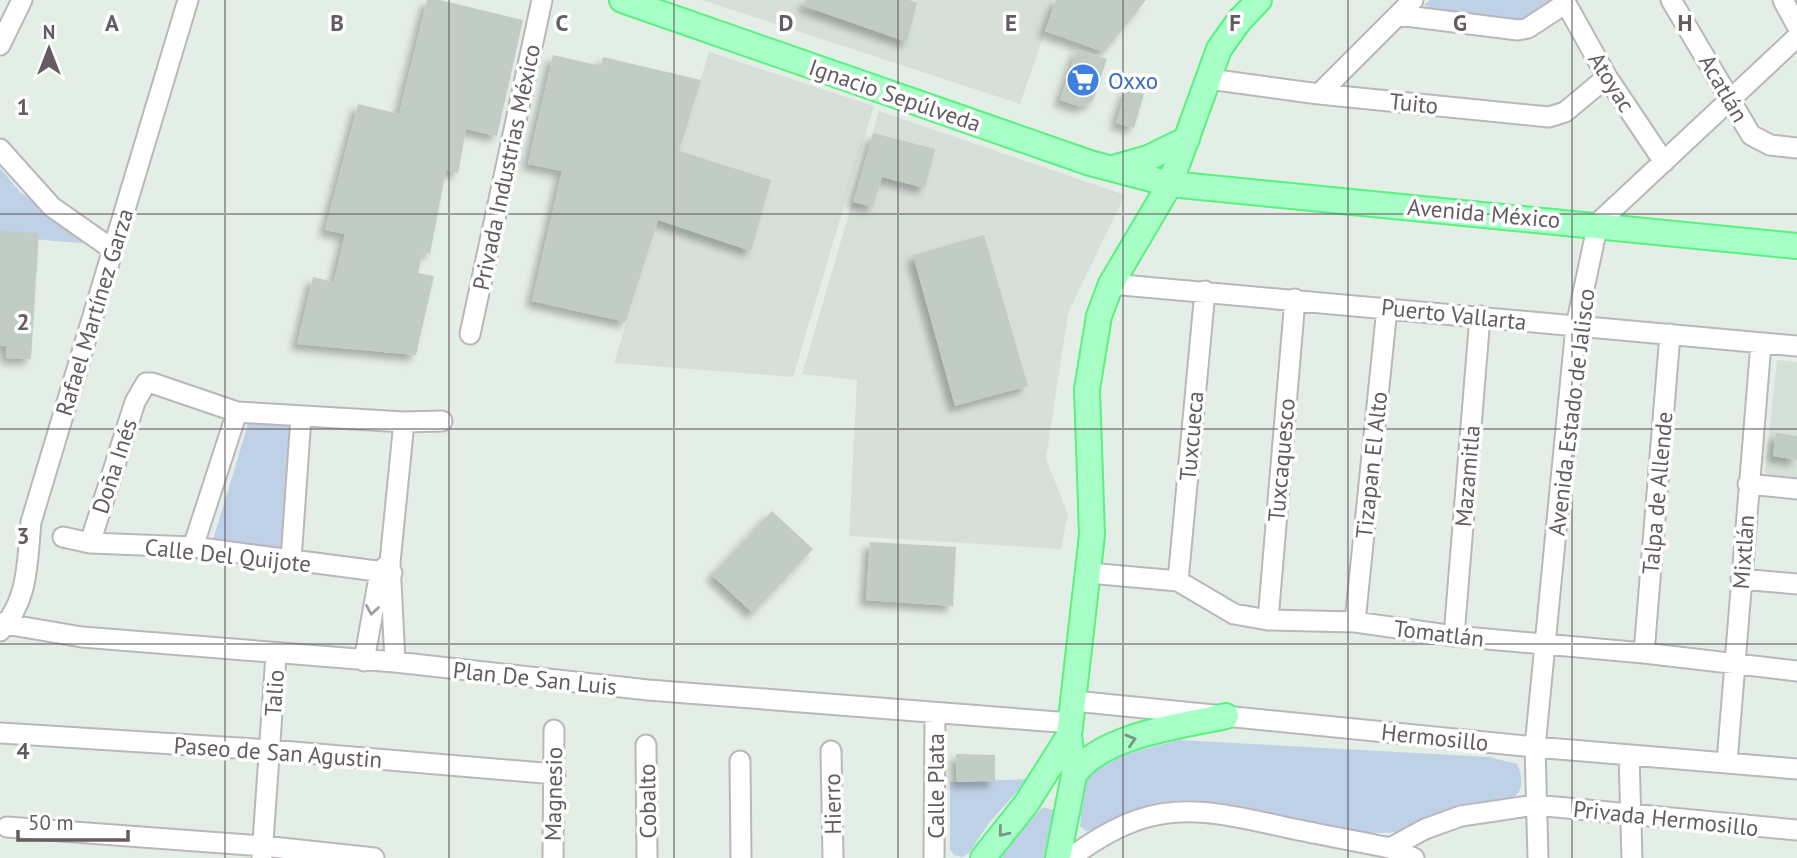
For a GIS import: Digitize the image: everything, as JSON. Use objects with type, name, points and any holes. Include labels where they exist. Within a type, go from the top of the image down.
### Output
[{"type":"main road","name":"Ignacio Sepúlveda","points":[[622,0],[1110,168],[1170,184]]},
{"type":"main road","points":[[1058,858],[1068,819],[1074,775],[1072,720],[1091,535],[1087,390],[1099,316],[1111,284],[1170,184],[1225,38],[1259,0]]},
{"type":"main road","points":[[1110,168],[1148,158],[1187,139]]},
{"type":"main road","name":"Avenida México","points":[[1170,184],[1598,223],[1797,246]]},
{"type":"main road","points":[[1074,775],[1092,756],[1117,744],[1226,716]]},
{"type":"main road","points":[[983,858],[1026,804],[1072,720]]},
{"type":"main road","points":[[1026,804],[1042,801],[1053,805],[1068,819]]},
{"type":"street","points":[[0,45],[22,0]]},
{"type":"street","name":"Rafael Martínez Garza","points":[[2,626],[24,590],[31,522],[188,0]]},
{"type":"street","name":"Privada Industrias México","points":[[470,334],[542,0]]},
{"type":"street","points":[[1319,94],[1413,0]]},
{"type":"street","name":"Acatlán","points":[[1671,0],[1755,139],[1770,145],[1797,148]]},
{"type":"street","points":[[1783,0],[1797,26]]},
{"type":"street","points":[[1398,15],[1518,30],[1528,28],[1565,2]]},
{"type":"street","name":"Atoyac","points":[[1565,2],[1607,77],[1664,162]]},
{"type":"street","points":[[1598,223],[1797,37]]},
{"type":"street","name":"Tuito","points":[[1209,79],[1319,94],[1549,117],[1565,112],[1607,77]]},
{"type":"street","points":[[0,149],[52,206],[112,249]]},
{"type":"street","name":"Avenida Estado de Jalisco","points":[[1538,858],[1535,747],[1576,326],[1598,223]]},
{"type":"street","name":"Puerto Vallarta","points":[[1111,284],[1797,346]]},
{"type":"street","name":"Tuxcueca","points":[[1178,581],[1205,291]]},
{"type":"street","name":"Tuxcaquesco","points":[[1268,620],[1295,299]]},
{"type":"street","name":"Tizapan El Alto","points":[[1355,622],[1387,307]]},
{"type":"street","name":"Mazamitla","points":[[1454,636],[1480,316]]},
{"type":"street","name":"Talpa de Allende","points":[[1644,653],[1670,334]]},
{"type":"street","name":"Mixtlán","points":[[1727,762],[1761,342]]},
{"type":"street","name":"Doña Inés","points":[[90,543],[140,389],[152,383],[237,412]]},
{"type":"street","points":[[193,548],[237,412],[404,422],[442,421]]},
{"type":"street","points":[[291,561],[301,417]]},
{"type":"street","points":[[364,662],[387,569],[404,422]]},
{"type":"street","points":[[1748,484],[1797,489]]},
{"type":"street","name":"Calle Del Quijote","points":[[63,537],[90,543],[193,548],[291,561],[387,569]]},
{"type":"street","points":[[387,569],[395,662]]},
{"type":"street","name":"Tomatlán","points":[[1089,573],[1178,581],[1234,614],[1268,620],[1355,622],[1454,636],[1644,653],[1797,671]]},
{"type":"street","points":[[1741,579],[1797,584]]},
{"type":"street","name":"Plan De San Luis","points":[[2,626],[82,637],[276,655],[395,662],[648,690],[935,713],[1072,720]]},
{"type":"street","name":"Talio","points":[[262,852],[276,655]]},
{"type":"street","name":"Calle Plata","points":[[934,858],[935,713]]},
{"type":"street","name":"Hermosillo","points":[[1072,720],[1226,716],[1535,747],[1797,769]]},
{"type":"street","name":"Magnesio","points":[[553,858],[554,730]]},
{"type":"street","name":"Paseo de San Agustin","points":[[1,733],[270,750],[555,774]]},
{"type":"street","name":"Cobalto","points":[[646,745],[647,858]]},
{"type":"street","name":"Hierro","points":[[831,751],[833,858]]},
{"type":"street","points":[[1629,755],[1628,814],[1632,858]]},
{"type":"street","points":[[740,761],[741,858]]},
{"type":"street","name":"Privada Hermosillo","points":[[1390,848],[1461,816],[1535,805],[1797,830]]},
{"type":"street","points":[[1070,858],[1126,823],[1184,810],[1224,813],[1390,848],[1414,858]]},
{"type":"street","points":[[7,827],[262,852],[373,858]]},
{"type":"shaded area","points":[[702,0],[1056,0],[1020,104]]},
{"type":"shaded area","points":[[1430,0],[1551,2],[1518,23],[1441,12],[1424,5]]},
{"type":"shaded area","points":[[709,52],[874,106],[793,377],[614,363]]},
{"type":"shaded area","points":[[879,111],[1125,195],[1068,313],[1046,459],[1068,514],[1061,549],[849,536],[857,380],[802,374]]},
{"type":"shaded area","points":[[0,168],[20,192],[102,245],[0,236]]},
{"type":"shaded area","points":[[1777,360],[1797,362],[1797,481],[1771,478],[1765,472]]},
{"type":"shaded area","points":[[249,421],[293,423],[282,549],[212,543]]},
{"type":"shaded area","points":[[1179,740],[1489,757],[1517,764],[1521,785],[1519,792],[1507,802],[1404,831],[1354,831],[1233,805],[1184,800],[1148,806],[1093,830],[1086,831],[1080,826],[1083,783],[1090,771],[1113,759]]},
{"type":"shaded area","points":[[1028,779],[989,823],[969,853],[963,857],[954,855],[950,849],[950,782]]},
{"type":"shaded area","points":[[1043,807],[1054,810],[1056,818],[1048,858],[997,858]]},
{"type":"building","points":[[427,0],[440,0],[523,20],[497,136],[466,129],[458,173],[446,170],[430,254],[423,252],[418,273],[434,276],[416,355],[297,344],[313,277],[334,282],[345,234],[325,230],[358,104],[399,114]]},
{"type":"building","points":[[806,0],[909,0],[917,3],[907,42],[804,6]]},
{"type":"building","points":[[1056,0],[1146,0],[1104,52],[1045,31]]},
{"type":"building","name":"Oxxo","points":[[1077,49],[1107,59],[1093,101],[1081,107],[1060,100]]},
{"type":"building","points":[[553,55],[601,66],[603,57],[701,80],[679,151],[771,180],[751,251],[658,220],[626,322],[532,301],[562,171],[528,164]]},
{"type":"building","points":[[1126,89],[1144,94],[1134,128],[1116,123]]},
{"type":"building","points":[[873,133],[935,149],[925,188],[882,177],[873,207],[853,202]]},
{"type":"building","points":[[0,231],[39,233],[31,359],[6,358],[7,346],[0,346]]},
{"type":"building","points":[[984,235],[1028,386],[955,406],[913,255]]},
{"type":"building","points":[[1776,433],[1797,436],[1797,460],[1773,456]]},
{"type":"building","points":[[772,511],[813,549],[753,613],[712,575]]},
{"type":"building","points":[[870,542],[956,547],[953,606],[866,600]]},
{"type":"building","points":[[956,754],[995,755],[995,781],[957,782]]},
{"type":"place","name":"Oxxo","points":[[1083,80]]}]
